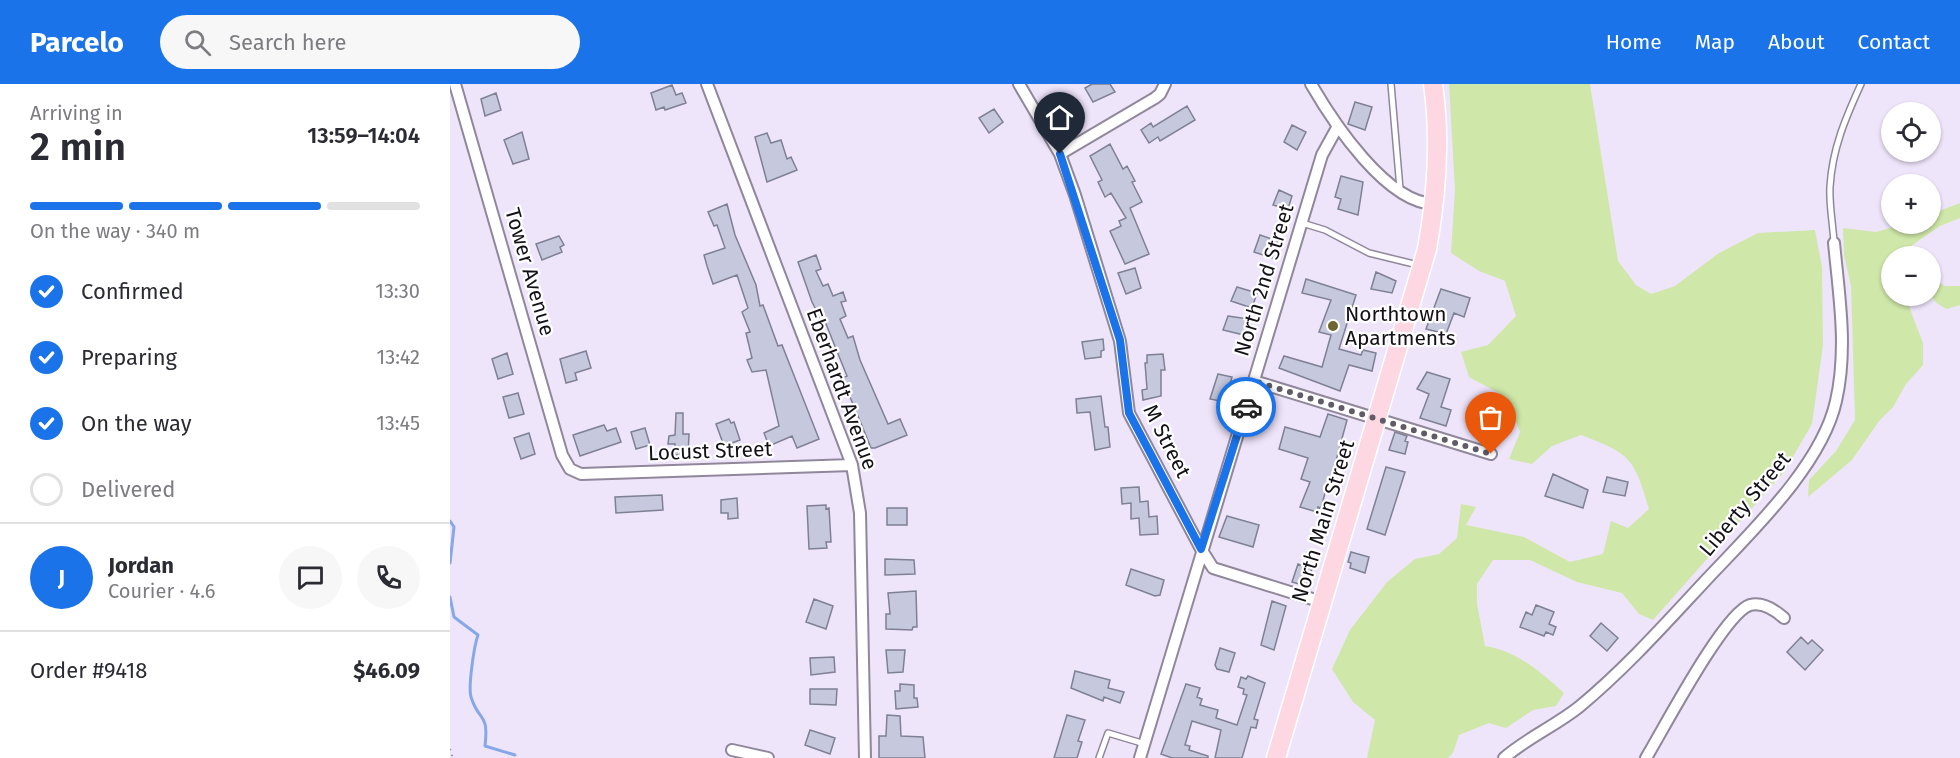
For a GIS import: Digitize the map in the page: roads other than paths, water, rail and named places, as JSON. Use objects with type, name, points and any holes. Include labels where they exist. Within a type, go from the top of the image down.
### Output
[{"type":"main road","name":"North Main Street","points":[[1276,758],[1423,266],[1435,204],[1438,126],[1433,84]]},
{"type":"street","name":"Tower Avenue","points":[[455,84],[562,454],[570,469]]},
{"type":"street","name":"Eberhardt Avenue","points":[[707,84],[852,465],[860,513],[865,758]]},
{"type":"street","name":"M Street","points":[[1019,84],[1060,154],[1120,340],[1129,413],[1201,549],[1213,568],[1322,602]]},
{"type":"street","points":[[1311,84],[1338,126],[1401,194],[1415,200],[1435,204]]},
{"type":"street","points":[[1060,154],[1155,98],[1164,86]]},
{"type":"street","name":"North 2nd Street","points":[[1140,758],[1201,549],[1322,155],[1329,138],[1338,126]]},
{"type":"street","name":"Liberty Street","points":[[1504,758],[1524,741],[1564,718],[1610,680],[1698,589],[1796,481],[1828,424],[1836,400],[1842,337],[1834,243]]},
{"type":"street","points":[[1254,381],[1377,421],[1491,454]]},
{"type":"street","name":"Locust Street","points":[[570,469],[581,474],[605,474],[852,465]]},
{"type":"street","points":[[1646,758],[1706,657],[1738,612],[1753,604],[1760,605],[1784,618]]},
{"type":"street","points":[[732,750],[768,758]]},
{"type":"lane","points":[[1391,84],[1395,160],[1401,194]]},
{"type":"lane","name":"Liberty Street","points":[[1834,243],[1830,188],[1833,159],[1842,128],[1862,84]]},
{"type":"lane","points":[[1302,223],[1325,230],[1369,253],[1423,266]]},
{"type":"lane","points":[[1099,758],[1108,733],[1145,744]]},
{"type":"waterway","points":[[450,521],[454,527],[450,563]]},
{"type":"waterway","points":[[450,597],[454,617],[478,635],[470,692],[486,727],[485,746],[515,755]]},
{"type":"place","name":"Northtown Apartments","points":[[1333,326]]}]
